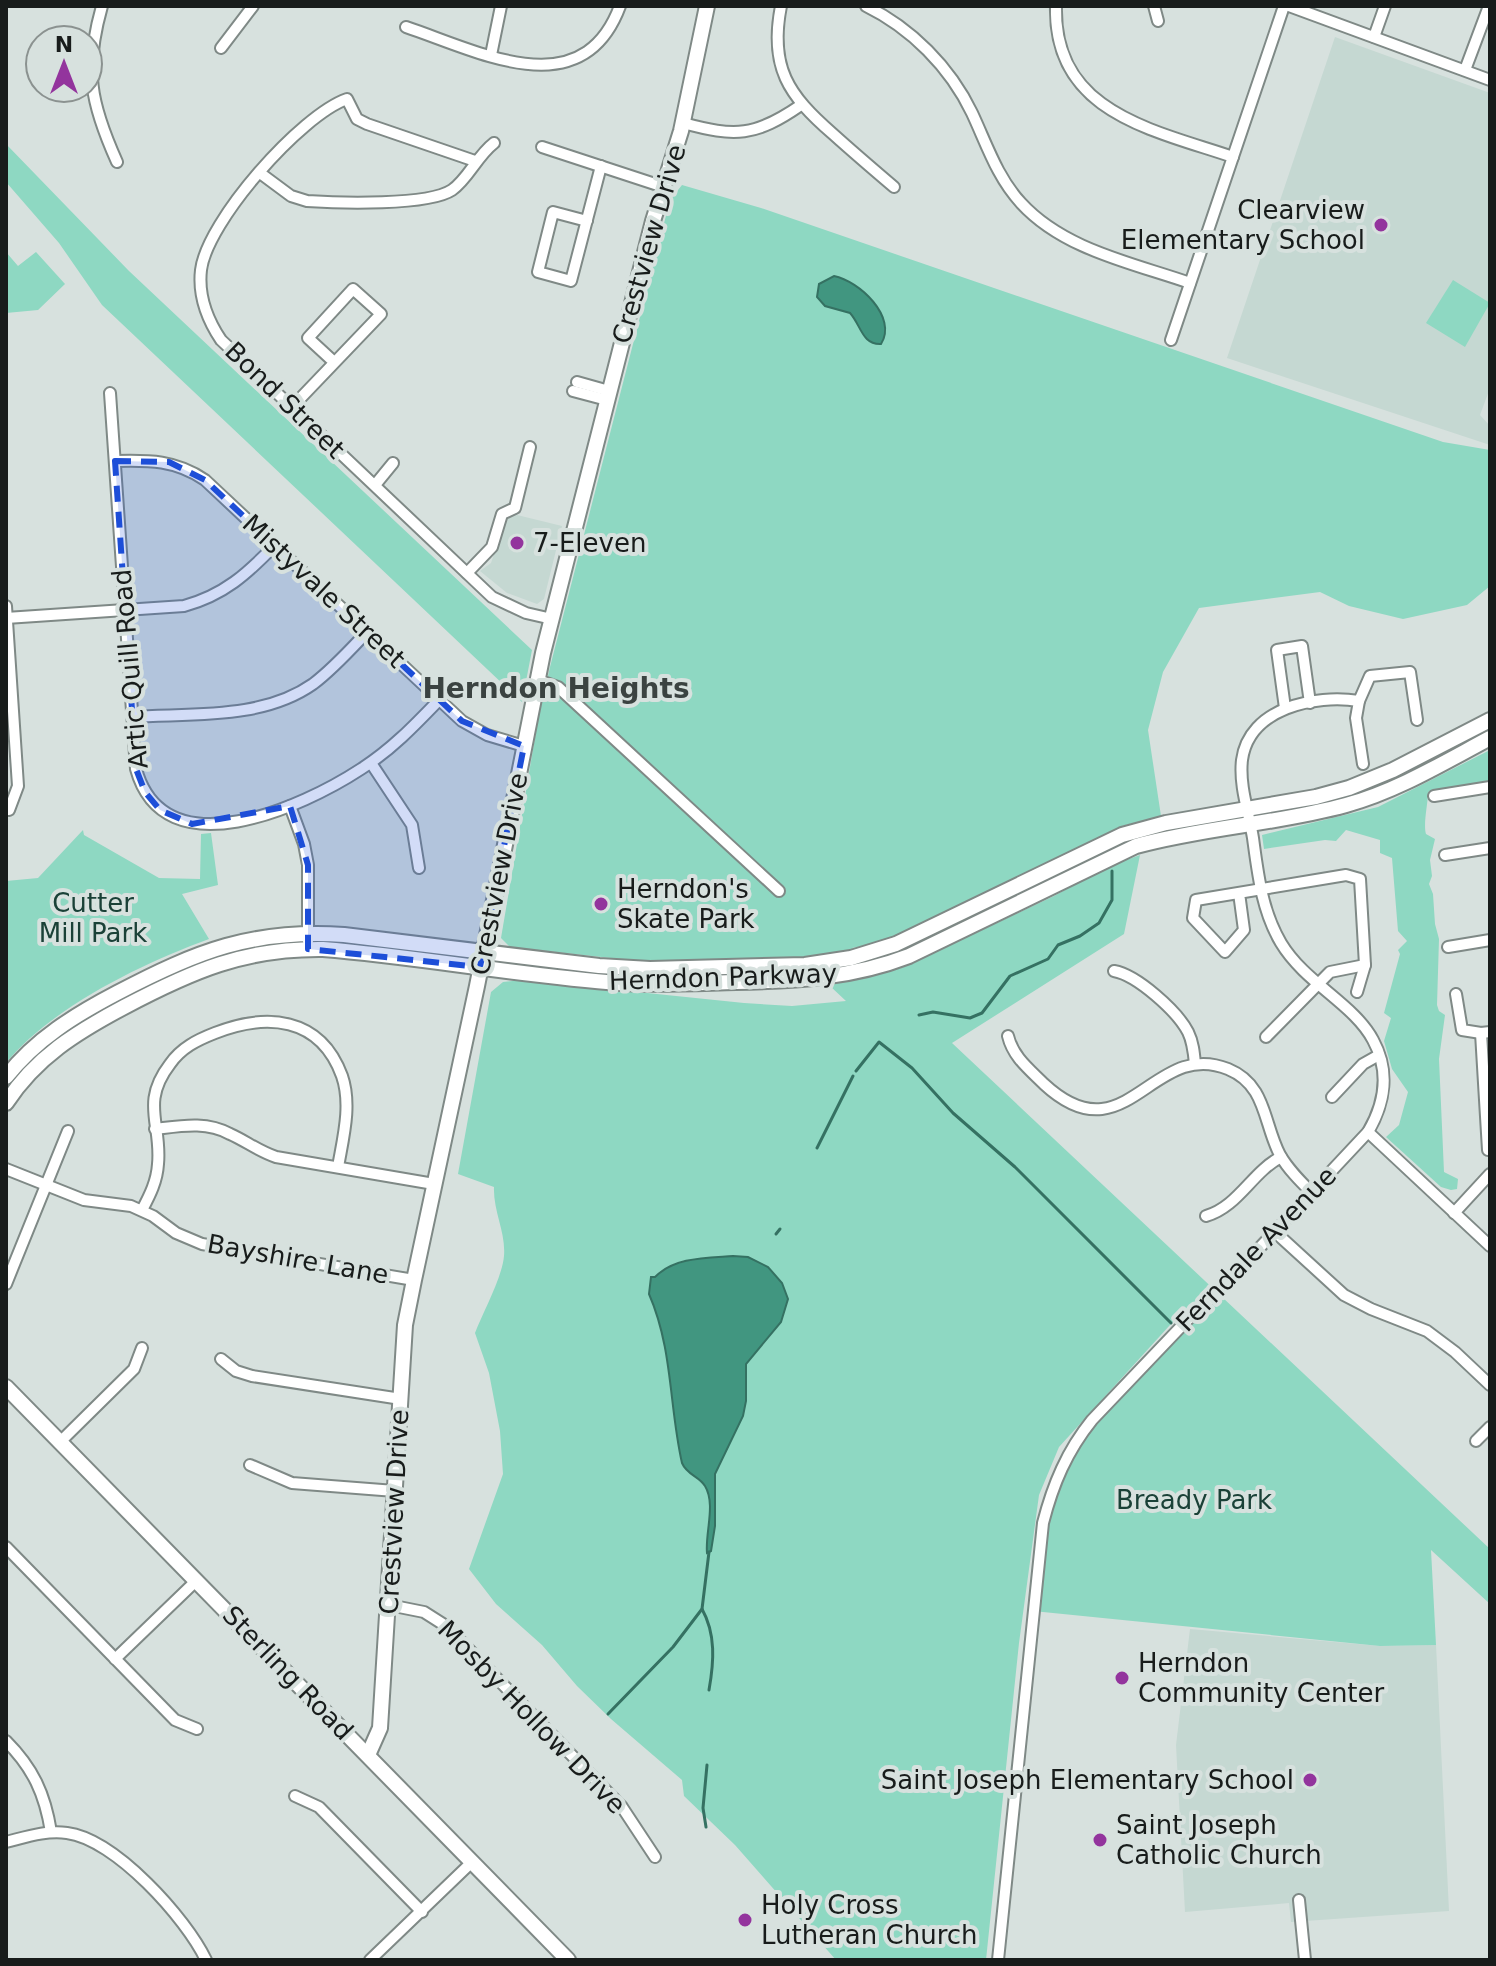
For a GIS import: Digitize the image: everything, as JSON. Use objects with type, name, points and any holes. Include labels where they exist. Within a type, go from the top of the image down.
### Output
[{"type":"main road","name":"Crestview Drive","points":[[368,1755],[380,1728],[405,1325],[538,680],[608,395],[683,123],[707,6]]},
{"type":"main road","name":"Herndon Parkway","points":[[6,1077],[21,1058],[57,1027],[174,963],[237,942],[308,933],[482,959],[567,978],[650,984],[791,981],[854,973],[909,956],[1128,849],[1362,783],[1490,720]]},
{"type":"main road","name":"Herndon Parkway","points":[[1248,816],[1319,812],[1365,799],[1408,781],[1490,738]]},
{"type":"main road","name":"Herndon Parkway","points":[[6,1103],[31,1071],[68,1038],[182,977],[243,956],[308,949],[482,959]]},
{"type":"main road","name":"Sterling Road","points":[[6,1387],[568,1960]]},
{"type":"street","points":[[102,6],[92,49],[90,75],[93,101],[117,162]]},
{"type":"street","points":[[221,48],[253,6]]},
{"type":"street","points":[[491,55],[501,6]]},
{"type":"street","points":[[406,27],[491,55],[531,66],[547,66],[573,59],[600,41],[616,18],[620,6]]},
{"type":"street","points":[[781,6],[777,26],[778,57],[787,85],[801,105],[894,187]]},
{"type":"street","points":[[866,6],[915,38],[945,70],[970,109],[999,174],[1022,205],[1037,218],[1084,247],[1190,283]]},
{"type":"street","points":[[1056,6],[1057,29],[1066,60],[1096,100],[1130,121],[1233,157]]},
{"type":"street","points":[[1154,6],[1158,21]]},
{"type":"street","points":[[1171,340],[1287,6],[1490,80]]},
{"type":"street","points":[[1374,37],[1385,6]]},
{"type":"street","points":[[1465,70],[1489,6]]},
{"type":"street","name":"Bond Street","points":[[475,161],[367,124],[357,119],[347,99],[324,109],[270,160],[210,240],[201,267],[202,297],[211,325],[221,340],[492,597],[552,619]]},
{"type":"street","points":[[683,123],[718,132],[745,133],[771,125],[801,105]]},
{"type":"street","points":[[260,173],[291,196],[307,201],[426,199],[453,189],[494,143]]},
{"type":"street","points":[[542,147],[601,166],[666,181]]},
{"type":"street","points":[[587,221],[553,212],[538,272],[571,281],[587,221],[601,166]]},
{"type":"street","points":[[292,407],[381,314],[353,289],[308,338],[334,362]]},
{"type":"street","points":[[575,386],[608,395]]},
{"type":"street","name":"Artic Quill Road","points":[[110,393],[136,769],[152,802],[171,817],[202,825],[253,817],[290,806],[337,784],[371,763],[411,730],[439,700]]},
{"type":"street","points":[[467,573],[492,547],[502,514],[515,508],[530,447]]},
{"type":"street","name":"Mistyvale Street","points":[[115,461],[169,462],[194,473],[474,729],[524,746]]},
{"type":"street","points":[[375,485],[393,463]]},
{"type":"street","points":[[6,618],[184,606],[218,595],[245,577],[275,545]]},
{"type":"street","points":[[6,606],[18,786],[9,810]]},
{"type":"street","points":[[132,717],[244,710],[279,701],[311,686],[367,632]]},
{"type":"street","points":[[1285,708],[1277,650],[1302,646],[1310,703]]},
{"type":"street","points":[[1363,764],[1356,718],[1359,701],[1370,676],[1410,672],[1417,720]]},
{"type":"street","points":[[538,680],[558,687],[779,891]]},
{"type":"street","name":"Ferndale Avenue","points":[[998,1960],[1043,1523],[1057,1478],[1092,1420],[1312,1193],[1368,1132],[1380,1108],[1383,1067],[1368,1033],[1315,984],[1282,945],[1266,910],[1241,771],[1250,736],[1267,717],[1285,708],[1310,703],[1347,699],[1359,701]]},
{"type":"street","points":[[371,763],[412,825],[419,868]]},
{"type":"street","points":[[1434,796],[1490,787]]},
{"type":"street","points":[[290,806],[308,865],[308,949]]},
{"type":"street","points":[[1445,855],[1490,848]]},
{"type":"street","points":[[1239,893],[1244,930],[1225,952],[1193,918],[1196,900],[1346,875],[1360,879],[1365,965],[1357,992]]},
{"type":"street","points":[[1448,947],[1490,940]]},
{"type":"street","points":[[1266,1037],[1330,972],[1365,965]]},
{"type":"street","points":[[1114,971],[1137,980],[1177,1017],[1189,1035],[1195,1064]]},
{"type":"street","points":[[1456,994],[1462,1030],[1486,1033],[1488,1150]]},
{"type":"street","points":[[142,1210],[156,1177],[158,1149],[153,1104],[161,1077],[178,1055],[200,1039],[245,1022],[282,1022],[295,1026],[317,1040],[334,1059],[342,1077],[347,1103],[338,1167]]},
{"type":"street","points":[[1008,1036],[1020,1061],[1057,1096],[1068,1103],[1090,1109],[1116,1106],[1174,1070],[1195,1064],[1227,1068],[1247,1081],[1262,1100],[1281,1157],[1312,1193]]},
{"type":"street","points":[[1332,1097],[1363,1064],[1379,1055]]},
{"type":"street","points":[[155,1129],[204,1126],[231,1134],[252,1148],[276,1157],[434,1184]]},
{"type":"street","points":[[6,1284],[68,1131]]},
{"type":"street","points":[[1368,1132],[1490,1246]]},
{"type":"street","points":[[1206,1216],[1229,1204],[1265,1166],[1281,1157]]},
{"type":"street","name":"Bayshire Lane","points":[[6,1169],[84,1200],[119,1203],[142,1210],[176,1233],[202,1244],[414,1280]]},
{"type":"street","points":[[1454,1213],[1490,1174]]},
{"type":"street","points":[[1275,1232],[1344,1295],[1434,1336],[1490,1385]]},
{"type":"street","points":[[61,1441],[134,1369],[142,1348]]},
{"type":"street","points":[[221,1359],[236,1371],[252,1376],[401,1399]]},
{"type":"street","points":[[1476,1441],[1490,1427]]},
{"type":"street","points":[[250,1465],[292,1483],[395,1491]]},
{"type":"street","points":[[6,1547],[175,1720],[197,1729]]},
{"type":"street","points":[[115,1659],[197,1580]]},
{"type":"street","name":"Mosby Hollow Drive","points":[[389,1605],[424,1612],[446,1626],[622,1807],[655,1857]]},
{"type":"street","points":[[6,1741],[36,1778],[46,1804],[51,1832]]},
{"type":"street","points":[[295,1796],[319,1807],[422,1912]]},
{"type":"street","points":[[6,1842],[51,1832],[81,1836],[109,1849],[180,1920],[206,1960]]},
{"type":"street","points":[[370,1960],[472,1862]]},
{"type":"street","points":[[1299,1900],[1305,1960]]},
{"type":"highlighted area","points":[[115,461],[169,462],[205,480],[462,721],[524,746],[480,967],[308,949],[308,865],[290,806],[192,824],[160,810],[145,792],[136,769]]},
{"type":"shaded area","name":"Clearview Elementary School","points":[[1335,37],[1490,93],[1490,388],[1480,415],[1490,426],[1490,445],[1227,358]]},
{"type":"shaded area","points":[[834,276],[854,285],[880,312],[885,334],[881,344],[866,338],[850,313],[825,306],[817,297],[819,284]]},
{"type":"shaded area","points":[[513,514],[562,526],[544,599],[537,604],[507,593],[480,571],[491,563],[506,518]]},
{"type":"shaded area","points":[[748,1257],[768,1267],[782,1283],[788,1299],[781,1322],[746,1364],[743,1416],[715,1474],[715,1526],[711,1551],[707,1553],[710,1501],[705,1486],[682,1463],[667,1357],[649,1294],[651,1277],[663,1270],[691,1260]]},
{"type":"shaded area","name":"Saint Joseph Elementary School","points":[[1190,1629],[1380,1646],[1436,1645],[1449,1911],[1291,1922],[1289,1903],[1185,1912],[1176,1745]]},
{"type":"green space","points":[[6,144],[129,271],[532,650],[522,702],[102,305],[59,243],[6,182]]},
{"type":"green space","name":"Bready Park","points":[[682,185],[761,208],[1443,442],[1490,450],[1490,586],[1467,605],[1403,619],[1349,606],[1320,592],[1199,608],[1163,672],[1148,730],[1161,816],[1122,826],[912,929],[878,943],[852,948],[878,974],[901,968],[1054,896],[1107,867],[1140,855],[1124,934],[952,1043],[1490,1549],[1490,1604],[1431,1550],[1436,1645],[1380,1646],[1033,1611],[1043,1523],[1070,1452],[1188,1318],[1180,1314],[1059,1447],[1039,1495],[1019,1643],[986,1960],[836,1960],[735,1845],[684,1796],[682,1780],[577,1686],[542,1645],[496,1604],[469,1569],[503,1474],[500,1431],[489,1373],[475,1333],[500,1274],[504,1256],[503,1238],[494,1187],[458,1174],[491,992],[503,982],[521,980],[744,1003],[792,1006],[846,1001],[799,957],[647,962],[510,947],[501,938],[539,714],[550,667],[670,200]]},
{"type":"green space","points":[[6,252],[18,266],[36,252],[65,284],[38,310],[6,313]]},
{"type":"green space","points":[[1453,280],[1490,303],[1465,347],[1426,323]]},
{"type":"green space","points":[[1490,750],[1490,781],[1428,792],[1425,819],[1426,834],[1435,839],[1429,884],[1439,939],[1437,1005],[1445,1015],[1439,1059],[1444,1172],[1458,1179],[1457,1189],[1451,1190],[1441,1187],[1386,1137],[1399,1125],[1408,1092],[1392,1069],[1384,1041],[1391,1018],[1384,1013],[1400,954],[1398,950],[1407,941],[1398,931],[1392,858],[1380,853],[1380,840],[1346,830],[1336,841],[1264,849],[1262,835],[1378,807]]},
{"type":"green space","name":"Cutter Mill Park","points":[[83,830],[84,835],[159,878],[200,879],[201,834],[211,833],[218,885],[182,894],[209,939],[99,989],[48,1024],[6,1063],[6,881],[38,878]]},
{"type":"waterway","points":[[919,1015],[933,1012],[970,1018],[982,1013],[1010,976],[1048,959],[1058,945],[1080,936],[1099,923],[1112,900],[1112,871]]},
{"type":"waterway","points":[[856,1071],[879,1042],[912,1068],[953,1113],[1015,1167],[1171,1323]]},
{"type":"waterway","points":[[817,1148],[853,1076]]},
{"type":"waterway","points":[[776,1234],[780,1229]]},
{"type":"waterway","points":[[608,1714],[673,1647],[702,1609],[709,1552]]},
{"type":"waterway","points":[[702,1609],[710,1628],[713,1648],[709,1690]]},
{"type":"waterway","points":[[706,1827],[703,1808],[707,1765]]},
{"type":"place","name":"Clearview Elementary School","points":[[1381,225]]},
{"type":"place","name":"7-Eleven","points":[[517,543]]},
{"type":"place","name":"Herndon's Skate Park","points":[[601,904]]},
{"type":"place","name":"Herndon Community Center","points":[[1122,1678]]},
{"type":"place","name":"Saint Joseph Elementary School","points":[[1310,1780]]},
{"type":"place","name":"Saint Joseph Catholic Church","points":[[1100,1840]]},
{"type":"place","name":"Holy Cross Lutheran Church","points":[[745,1920]]},
{"type":"district","name":"Herndon Heights","points":[[556,688]]}]
